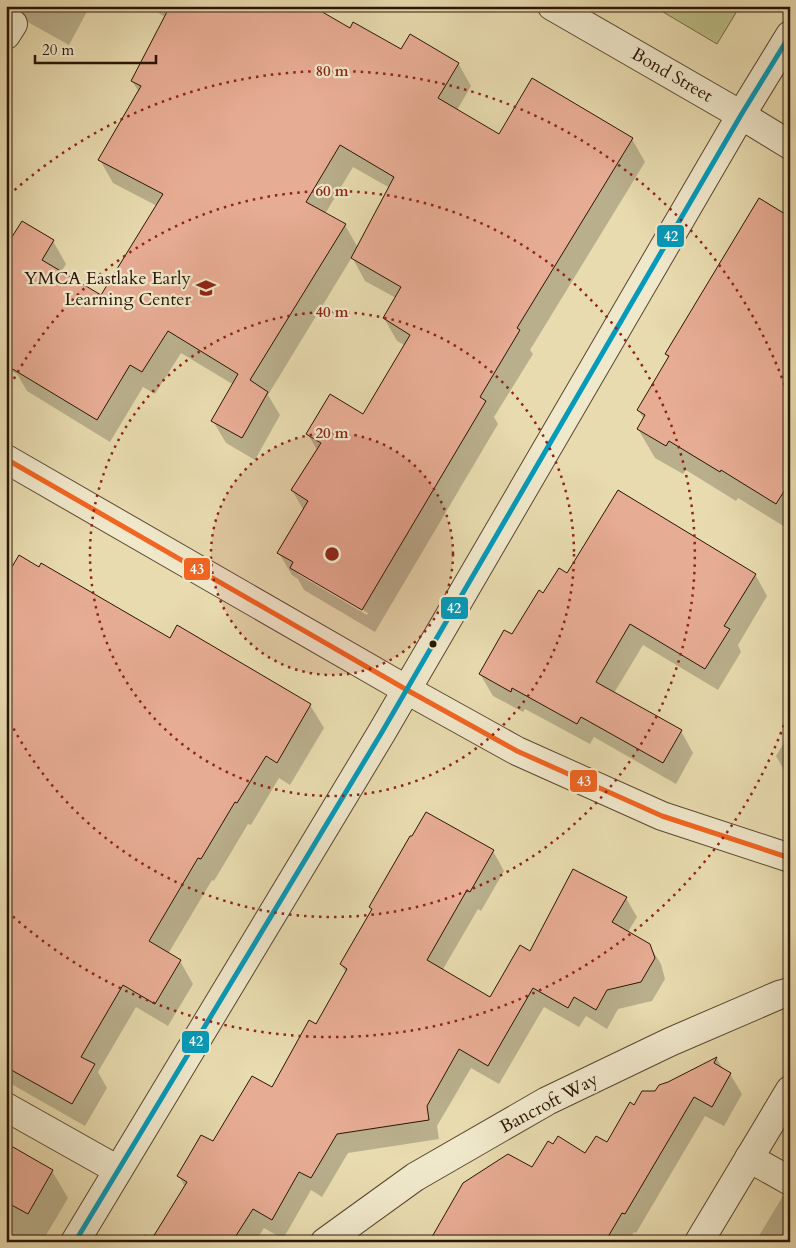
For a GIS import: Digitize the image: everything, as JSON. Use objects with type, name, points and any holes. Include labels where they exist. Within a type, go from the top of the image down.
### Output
[{"type":"street","name":"Bond Street","points":[[552,6],[790,145]]},
{"type":"street","points":[[75,1242],[407,690],[741,115],[790,35]]},
{"type":"street","points":[[6,459],[407,690],[517,751],[662,816],[790,858]]},
{"type":"street","name":"Bancroft Way","points":[[324,1242],[415,1177],[547,1101],[670,1042],[790,992]]},
{"type":"street","points":[[699,1242],[790,1090]]},
{"type":"street","points":[[6,1107],[118,1170]]},
{"type":"street","points":[[749,1158],[790,1181]]},
{"type":"green space","points":[[653,6],[740,6],[717,44]]},
{"type":"building","points":[[170,6],[312,6],[350,28],[353,22],[401,49],[410,34],[459,63],[438,98],[499,134],[532,78],[633,138],[517,328],[520,330],[480,397],[486,401],[362,610],[290,568],[293,562],[277,553],[308,501],[291,490],[321,443],[306,434],[330,394],[363,414],[410,335],[383,318],[401,287],[351,258],[394,177],[340,145],[306,202],[346,224],[250,380],[268,392],[242,438],[211,421],[238,374],[168,331],[142,372],[130,365],[97,420],[6,365],[6,238],[10,240],[22,221],[54,240],[42,260],[101,295],[163,194],[98,160],[141,86],[131,81]]},
{"type":"building","points":[[759,198],[790,217],[790,482],[776,504],[669,441],[666,446],[637,429],[645,415],[637,410],[669,356],[665,354]]},
{"type":"building","points":[[618,490],[756,574],[724,626],[730,629],[705,669],[630,624],[596,682],[682,730],[663,763],[581,717],[577,724],[512,688],[511,692],[479,674],[504,630],[512,634],[539,590],[543,593],[559,568],[567,573]]},
{"type":"building","points":[[19,555],[39,567],[41,563],[170,638],[177,625],[311,704],[277,763],[266,756],[237,803],[235,802],[201,859],[198,858],[149,941],[181,960],[155,1004],[123,985],[81,1057],[95,1064],[72,1104],[6,1067],[6,577]]},
{"type":"building","points":[[426,812],[494,850],[470,892],[467,890],[427,960],[490,997],[520,945],[530,951],[573,869],[627,897],[612,922],[650,944],[655,958],[641,982],[607,990],[596,1010],[574,997],[568,1008],[533,988],[488,1066],[459,1049],[427,1106],[429,1120],[337,1134],[311,1178],[299,1172],[272,1220],[253,1209],[232,1242],[150,1242],[187,1182],[177,1176],[201,1135],[213,1141],[252,1076],[272,1087],[309,1020],[316,1024],[347,969],[340,964],[372,909],[369,907]]},
{"type":"building","points":[[717,1057],[714,1063],[731,1073],[712,1107],[694,1097],[625,1214],[622,1213],[605,1242],[429,1242],[463,1183],[508,1154],[532,1167],[548,1141],[553,1144],[558,1136],[585,1153],[596,1136],[607,1142],[630,1102],[634,1105],[642,1091],[655,1091],[659,1085]]},
{"type":"building","points":[[6,1143],[53,1170],[28,1214],[6,1202]]},
{"type":"transit line","name":"42","points":[[75,1242],[382,732],[741,115],[790,35]]},
{"type":"transit line","name":"43","points":[[6,459],[407,690],[517,751],[662,816],[790,858]]},
{"type":"place","name":"YMCA Eastlake Early Learning Center","points":[[206,288]]}]
